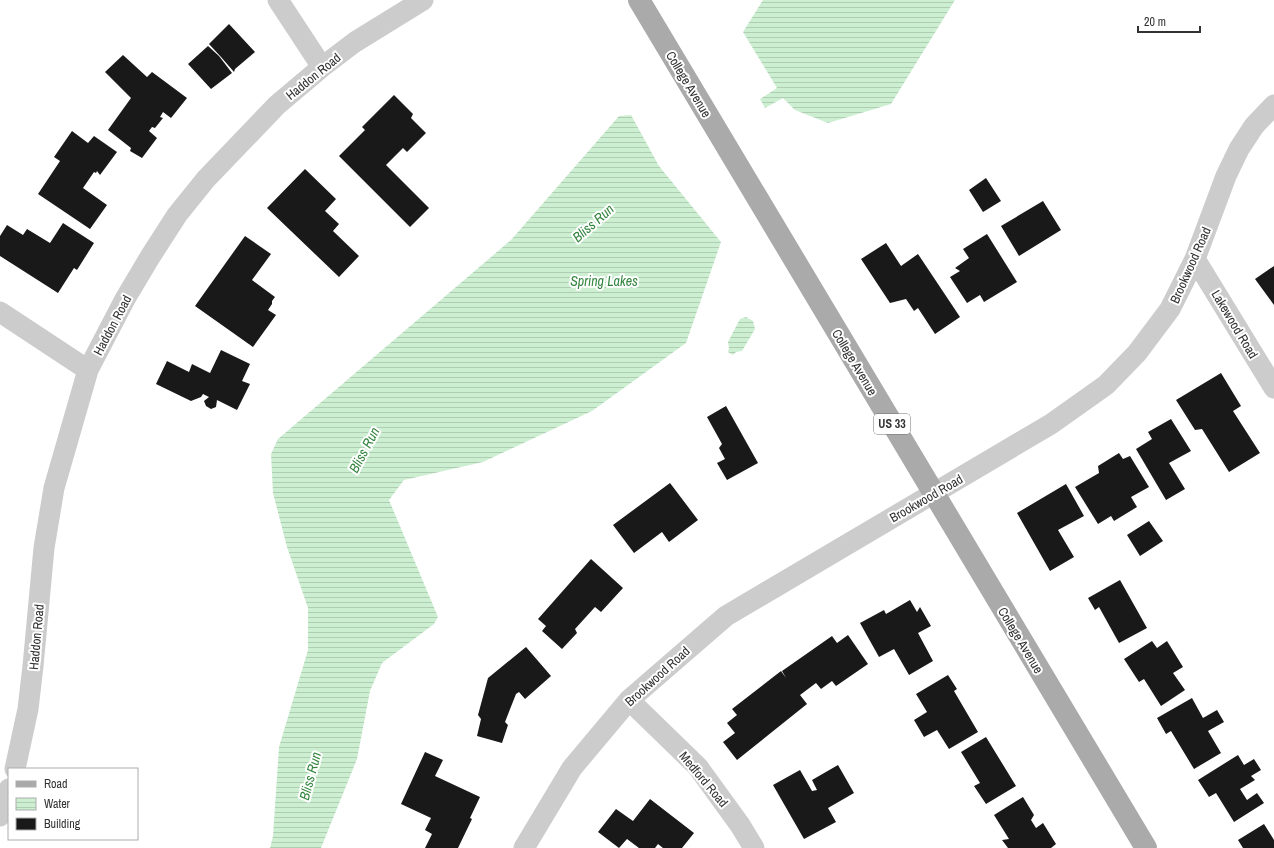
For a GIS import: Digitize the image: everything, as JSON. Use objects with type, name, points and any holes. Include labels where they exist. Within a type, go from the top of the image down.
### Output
[{"type":"main road","name":"College Avenue","points":[[638,0],[1146,848]]},
{"type":"street","points":[[278,0],[322,67]]},
{"type":"street","name":"Haddon Road","points":[[15,768],[28,709],[34,666],[44,548],[54,488],[88,370],[125,299],[177,214],[206,179],[238,145],[278,105],[322,67],[355,42],[423,0]]},
{"type":"street","name":"Brookwood Road","points":[[524,848],[572,768],[629,700],[726,616],[1051,424],[1106,385],[1137,353],[1170,309],[1196,259],[1226,176],[1254,126],[1274,105]]},
{"type":"street","name":"Lakewood Road","points":[[1196,259],[1274,388]]},
{"type":"street","points":[[0,312],[88,370]]},
{"type":"street","name":"Medford Road","points":[[629,700],[698,767],[740,825],[754,848]]},
{"type":"street","points":[[0,816],[8,792]]},
{"type":"water","points":[[763,0],[955,0],[891,104],[828,123],[795,110],[783,98],[765,108],[760,99],[777,88],[743,32]]},
{"type":"water","name":"Spring Lakes","points":[[631,115],[659,166],[721,242],[686,343],[592,411],[483,462],[404,480],[389,500],[438,617],[434,624],[382,663],[370,691],[357,759],[321,848],[270,848],[273,836],[279,747],[308,650],[308,608],[287,547],[273,493],[271,454],[278,439],[511,240],[619,116]]},
{"type":"water","points":[[746,317],[753,321],[755,329],[742,351],[736,352],[733,355],[728,352],[728,342],[740,319]]},
{"type":"building","points":[[229,24],[255,52],[235,69],[234,72],[209,44]]},
{"type":"building","points":[[208,46],[219,56],[232,73],[211,89],[188,64]]},
{"type":"building","points":[[123,55],[147,77],[152,72],[187,98],[171,118],[163,112],[160,117],[163,118],[155,128],[152,127],[149,131],[157,138],[142,158],[130,151],[131,148],[108,130],[131,98],[105,72]]},
{"type":"building","points":[[394,95],[413,114],[411,118],[426,133],[407,152],[403,148],[386,165],[429,208],[410,227],[339,156],[365,130],[362,127]]},
{"type":"building","points":[[72,131],[88,143],[94,136],[117,152],[100,175],[97,171],[96,173],[94,172],[83,188],[107,205],[90,229],[38,194],[60,161],[54,157]]},
{"type":"building","points":[[305,169],[336,199],[325,211],[339,224],[333,231],[359,256],[339,277],[267,208]]},
{"type":"building","points":[[986,178],[1001,201],[983,212],[969,190]]},
{"type":"building","points":[[1043,201],[1061,230],[1019,256],[1001,226]]},
{"type":"building","points":[[63,223],[94,243],[77,270],[74,268],[58,293],[0,256],[0,236],[7,225],[23,235],[27,229],[50,243]]},
{"type":"building","points":[[987,234],[1017,282],[984,302],[980,295],[967,303],[950,277],[960,271],[955,268],[969,258],[963,249]]},
{"type":"building","points":[[245,236],[271,254],[252,280],[275,297],[268,310],[276,315],[253,347],[195,306]]},
{"type":"building","points":[[886,243],[901,266],[918,254],[960,317],[935,334],[918,308],[914,311],[906,299],[890,303],[861,259]]},
{"type":"building","points":[[1274,266],[1274,305],[1255,279]]},
{"type":"building","points":[[221,350],[250,364],[242,381],[250,384],[237,410],[217,400],[216,407],[211,409],[206,406],[204,401],[209,397],[203,394],[201,397],[191,401],[156,384],[167,361],[189,372],[192,364],[210,373]]},
{"type":"building","points":[[1221,373],[1241,406],[1233,411],[1260,453],[1229,472],[1202,429],[1195,430],[1176,400]]},
{"type":"building","points":[[726,406],[758,463],[727,480],[717,463],[725,459],[719,448],[722,444],[707,417]]},
{"type":"building","points":[[1171,419],[1191,451],[1169,463],[1185,489],[1166,500],[1136,449],[1152,439],[1148,432]]},
{"type":"building","points":[[1119,453],[1123,459],[1130,456],[1149,487],[1131,497],[1137,507],[1114,521],[1111,516],[1098,524],[1075,487],[1099,473],[1098,466]]},
{"type":"building","points":[[670,483],[698,520],[669,542],[662,532],[634,553],[613,525]]},
{"type":"building","points":[[1066,484],[1084,516],[1058,530],[1074,557],[1050,571],[1017,513]]},
{"type":"building","points":[[1149,521],[1163,541],[1140,556],[1127,535]]},
{"type":"building","points":[[591,559],[623,588],[601,612],[595,607],[575,629],[577,633],[562,649],[542,631],[546,626],[538,619]]},
{"type":"building","points":[[1120,580],[1147,628],[1119,643],[1099,607],[1095,610],[1088,598]]},
{"type":"building","points":[[910,600],[917,612],[920,607],[931,626],[918,633],[933,661],[909,675],[894,649],[879,657],[860,623],[884,610],[886,614]]},
{"type":"building","points":[[848,635],[868,664],[836,686],[832,681],[821,689],[816,683],[800,695],[807,704],[737,760],[723,742],[735,733],[727,723],[737,715],[732,709],[781,671],[786,678],[782,671],[832,636],[837,643]]},
{"type":"building","points":[[1152,641],[1157,648],[1167,641],[1183,667],[1173,673],[1185,690],[1161,706],[1144,679],[1139,682],[1124,659]]},
{"type":"building","points":[[526,647],[551,676],[525,699],[519,692],[516,694],[505,722],[508,725],[502,743],[477,736],[481,719],[478,715],[488,678]]},
{"type":"building","points":[[948,675],[957,689],[954,691],[978,732],[949,749],[937,730],[924,737],[914,720],[927,712],[916,694]]},
{"type":"building","points":[[1192,698],[1203,718],[1217,710],[1224,722],[1208,731],[1221,753],[1194,769],[1171,731],[1166,734],[1157,718]]},
{"type":"building","points":[[986,737],[1016,786],[986,804],[974,786],[980,783],[961,752]]},
{"type":"building","points":[[425,752],[443,760],[435,776],[480,797],[470,818],[472,819],[458,848],[425,848],[432,834],[425,830],[431,818],[401,804]]},
{"type":"building","points":[[1238,755],[1244,765],[1254,759],[1261,770],[1251,776],[1255,780],[1240,789],[1247,800],[1257,793],[1264,803],[1234,822],[1216,793],[1209,797],[1198,780]]},
{"type":"building","points":[[838,765],[854,793],[828,808],[836,822],[804,839],[773,785],[800,770],[812,791],[817,790],[812,780]]},
{"type":"building","points":[[1023,797],[1034,815],[1031,820],[1036,828],[1043,823],[1056,844],[1051,848],[1008,848],[1002,840],[1009,839],[994,815]]},
{"type":"building","points":[[650,799],[694,833],[682,848],[663,848],[658,844],[655,848],[639,848],[627,839],[619,848],[598,832],[616,809],[633,821]]},
{"type":"building","points":[[1264,824],[1274,840],[1274,848],[1243,848],[1238,840]]},
{"type":"water label","name":"Bliss Run","points":[[593,223]]},
{"type":"water label","name":"Bliss Run","points":[[364,450]]},
{"type":"water label","name":"Bliss Run","points":[[310,776]]}]
